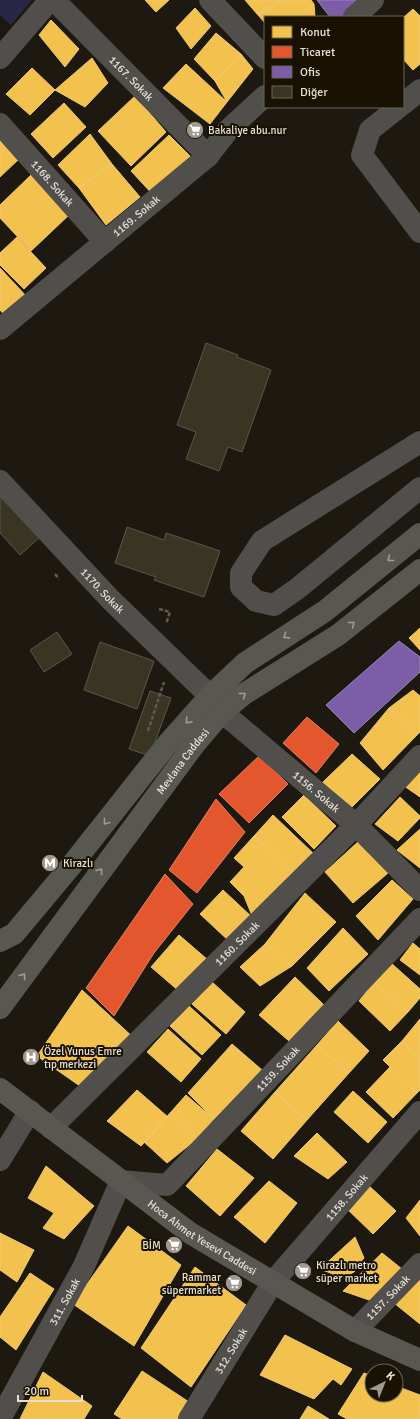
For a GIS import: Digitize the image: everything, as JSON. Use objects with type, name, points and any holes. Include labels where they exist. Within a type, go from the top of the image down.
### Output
[{"type":"main road","name":"Mevlana Caddesi","points":[[0,1008],[194,745],[216,704],[245,663],[325,611],[420,534]]},
{"type":"main road","name":"Mevlana Caddesi","points":[[0,941],[14,934],[70,868],[169,742],[216,704],[244,694],[338,635],[420,570]]},
{"type":"main road","name":"Hoca Ahmet Yesevi Caddesi","points":[[0,1089],[190,1233],[355,1331],[420,1360]]},
{"type":"street","points":[[0,58],[50,0]]},
{"type":"street","name":"1167. Sokak","points":[[54,0],[208,156]]},
{"type":"street","points":[[210,0],[264,57]]},
{"type":"street","points":[[355,16],[371,1]]},
{"type":"street","points":[[404,103],[420,90]]},
{"type":"street","name":"1169. Sokak","points":[[0,329],[208,156],[230,129],[264,97]]},
{"type":"street","points":[[398,108],[370,130],[362,155],[420,232]]},
{"type":"street","name":"1168. Sokak","points":[[0,124],[105,242]]},
{"type":"street","points":[[420,442],[262,541],[241,573],[241,587],[256,601],[274,605],[297,589],[420,488]]},
{"type":"street","name":"1170. Sokak","points":[[0,481],[111,600],[216,704]]},
{"type":"street","name":"1156. Sokak","points":[[216,704],[356,825],[420,890]]},
{"type":"street","name":"1160. Sokak","points":[[52,1128],[356,825],[420,756]]},
{"type":"street","name":"1159. Sokak","points":[[121,1181],[167,1184],[420,919]]},
{"type":"street","points":[[0,1160],[30,1111]]},
{"type":"street","name":"1158. Sokak","points":[[273,1282],[420,1112]]},
{"type":"street","name":"311. Sokak","points":[[0,1419],[84,1266],[121,1181]]},
{"type":"street","name":"1157. Sokak","points":[[355,1331],[420,1264]]},
{"type":"street","name":"312. Sokak","points":[[195,1417],[273,1282]]},
{"type":"path","points":[[146,738],[165,680]]},
{"type":"shaded area","points":[[0,0],[32,0],[11,25],[0,15]]},
{"type":"building: Konut","points":[[145,0],[169,0],[156,12]]},
{"type":"building: Konut","points":[[245,0],[281,0],[258,15]]},
{"type":"building: Konut","points":[[281,0],[311,0],[314,4],[298,16],[264,16],[264,22],[258,15]]},
{"type":"building: Konut","points":[[314,4],[315,16],[298,16]]},
{"type":"building: Konut","points":[[195,8],[211,26],[191,49],[176,28]]},
{"type":"building: Konut","points":[[413,9],[420,16],[420,64],[413,70],[404,60],[404,17]]},
{"type":"building: Konut","points":[[51,20],[79,49],[65,67],[39,35]]},
{"type":"building: Konut","points":[[216,33],[241,54],[215,81],[194,59]]},
{"type":"building: Konut","points":[[241,54],[253,69],[227,102],[215,81]]},
{"type":"building: Konut","points":[[92,58],[108,83],[85,107],[55,90]]},
{"type":"building: Konut","points":[[186,64],[227,102],[210,124],[163,88]]},
{"type":"building: Konut","points":[[32,68],[55,90],[30,115],[6,94]]},
{"type":"building: Konut","points":[[135,96],[166,132],[131,166],[98,131]]},
{"type":"building: Konut","points":[[64,103],[86,127],[53,158],[31,134]]},
{"type":"building: Konut","points":[[90,134],[112,164],[79,188],[58,165]]},
{"type":"building: Konut","points":[[169,135],[195,161],[156,198],[131,171]]},
{"type":"building: Konut","points":[[0,139],[19,159],[0,177]]},
{"type":"building: Konut","points":[[112,164],[140,197],[106,225],[79,188]]},
{"type":"building: Konut","points":[[31,175],[69,215],[31,251],[0,218],[0,205]]},
{"type":"building: Konut","points":[[17,237],[46,268],[24,289],[0,265],[0,253]]},
{"type":"building: Konut","points":[[0,268],[27,297],[6,317],[0,310]]},
{"type":"building: Konut","points":[[420,628],[420,650],[409,638]]},
{"type":"building: Konut","points":[[413,690],[420,696],[420,732],[418,734],[389,708]]},
{"type":"building: Konut","points":[[389,708],[418,734],[383,770],[360,743]]},
{"type":"building: Konut","points":[[352,754],[380,779],[352,807],[322,783]]},
{"type":"building: Konut","points":[[420,770],[420,797],[400,783]]},
{"type":"building: Konut","points":[[304,795],[336,826],[314,849],[282,817]]},
{"type":"building: Konut","points":[[400,797],[420,816],[420,818],[398,841],[375,824]]},
{"type":"building: Konut","points":[[273,815],[314,854],[295,874],[254,836]]},
{"type":"building: Konut","points":[[420,829],[420,868],[397,850]]},
{"type":"building: Konut","points":[[254,836],[295,874],[253,918],[244,896],[230,882],[244,867],[234,858]]},
{"type":"building: Konut","points":[[359,841],[388,873],[353,903],[325,872]]},
{"type":"building: Konut","points":[[392,880],[413,899],[378,940],[356,916]]},
{"type":"building: Konut","points":[[223,890],[253,918],[230,942],[200,914]]},
{"type":"building: Konut","points":[[305,893],[336,922],[292,966],[265,944]]},
{"type":"building: Konut","points":[[343,928],[368,954],[329,991],[307,968]]},
{"type":"building: Konut","points":[[179,935],[208,960],[180,992],[151,967]]},
{"type":"building: Konut","points":[[413,943],[420,949],[420,975],[400,960]]},
{"type":"building: Konut","points":[[265,944],[292,966],[260,986],[240,967]]},
{"type":"building: Konut","points":[[391,963],[420,989],[420,998],[408,1012],[374,982]]},
{"type":"building: Konut","points":[[295,977],[325,1006],[289,1041],[259,1015]]},
{"type":"building: Konut","points":[[212,982],[245,1012],[226,1034],[192,1004]]},
{"type":"building: Konut","points":[[374,982],[408,1012],[390,1031],[359,1001]]},
{"type":"building: Konut","points":[[82,990],[136,1040],[87,1091],[37,1056]]},
{"type":"building: Konut","points":[[189,1006],[221,1035],[202,1055],[170,1026]]},
{"type":"building: Konut","points":[[420,1019],[420,1059],[402,1041]]},
{"type":"building: Konut","points":[[338,1021],[369,1051],[349,1073],[317,1045]]},
{"type":"building: Konut","points":[[168,1029],[201,1059],[181,1082],[147,1052]]},
{"type":"building: Konut","points":[[402,1041],[420,1059],[420,1090],[417,1093],[383,1060]]},
{"type":"building: Konut","points":[[232,1044],[262,1070],[214,1119],[188,1093]]},
{"type":"building: Konut","points":[[317,1045],[349,1073],[307,1120],[275,1092]]},
{"type":"building: Konut","points":[[390,1067],[417,1093],[393,1118],[366,1092]]},
{"type":"building: Konut","points":[[137,1090],[168,1117],[141,1146],[107,1121]]},
{"type":"building: Konut","points":[[353,1091],[387,1122],[368,1143],[334,1112]]},
{"type":"building: Konut","points":[[275,1092],[307,1120],[273,1159],[241,1131]]},
{"type":"building: Konut","points":[[186,1095],[214,1119],[197,1139],[171,1112]]},
{"type":"building: Konut","points":[[171,1112],[197,1139],[167,1163],[144,1142]]},
{"type":"building: Konut","points":[[317,1133],[347,1162],[328,1179],[294,1156]]},
{"type":"building: Konut","points":[[217,1149],[254,1178],[220,1216],[186,1186]]},
{"type":"building: Konut","points":[[46,1166],[94,1206],[64,1239],[43,1228],[54,1213],[28,1198]]},
{"type":"building: Konut","points":[[269,1181],[297,1203],[265,1243],[234,1217]]},
{"type":"building: Konut","points":[[366,1183],[396,1211],[373,1234],[344,1206]]},
{"type":"building: Konut","points":[[420,1200],[420,1236],[406,1218]]},
{"type":"building: Konut","points":[[128,1226],[181,1265],[134,1346],[73,1304]]},
{"type":"building: Konut","points":[[0,1233],[34,1250],[17,1282],[0,1270]]},
{"type":"building: Konut","points":[[355,1237],[364,1258],[354,1272],[343,1278],[320,1269]]},
{"type":"building: Konut","points":[[382,1253],[402,1269],[372,1301],[343,1291]]},
{"type":"building: Konut","points":[[195,1267],[246,1305],[191,1387],[141,1348]]},
{"type":"building: Konut","points":[[420,1272],[420,1324],[394,1303]]},
{"type":"building: Konut","points":[[30,1273],[54,1289],[16,1350],[0,1337],[0,1317]]},
{"type":"building: Konut","points":[[285,1335],[352,1369],[341,1385],[333,1379],[314,1399],[260,1375]]},
{"type":"building: Konut","points":[[142,1371],[189,1402],[178,1419],[122,1419],[114,1414]]},
{"type":"building: Konut","points":[[43,1372],[92,1406],[84,1419],[20,1419]]},
{"type":"building: Konut","points":[[364,1373],[364,1403],[404,1403],[404,1389],[420,1395],[420,1419],[347,1419],[338,1414]]},
{"type":"building: Konut","points":[[308,1406],[329,1419],[300,1419]]},
{"type":"building: Ticaret","points":[[307,717],[339,744],[316,773],[283,743]]},
{"type":"building: Ticaret","points":[[259,756],[288,784],[249,823],[219,794]]},
{"type":"building: Ticaret","points":[[216,799],[245,832],[197,893],[169,870]]},
{"type":"building: Ticaret","points":[[165,874],[193,904],[154,953],[114,1016],[86,988]]},
{"type":"building: Ofis","points":[[317,0],[356,0],[360,5],[346,16],[329,16]]},
{"type":"building: Ofis","points":[[399,641],[420,657],[420,672],[354,733],[326,705]]},
{"type":"building: Diğer","points":[[206,343],[271,370],[242,452],[228,447],[219,471],[186,459],[196,432],[177,425]]},
{"type":"building: Diğer","points":[[0,493],[40,537],[20,555],[0,533]]},
{"type":"building: Diğer","points":[[127,527],[164,540],[166,533],[220,551],[204,597],[154,580],[156,577],[115,563]]},
{"type":"building: Diğer","points":[[57,632],[72,654],[44,672],[30,650]]},
{"type":"building: Diğer","points":[[100,642],[154,661],[137,709],[84,690]]},
{"type":"building: Diğer","points":[[150,691],[171,698],[150,756],[129,749]]},
{"type":"place","name":"Bakaliye abu.nur","points":[[195,130]]},
{"type":"place","name":"Kirazlı","points":[[50,863]]},
{"type":"place","name":"Özel Yunus Emre tıp merkezi","points":[[31,1057]]},
{"type":"place","name":"BİM","points":[[174,1245]]},
{"type":"place","name":"Kirazlı metro süper market","points":[[303,1271]]},
{"type":"place","name":"Rammar süpermarket","points":[[234,1283]]}]
